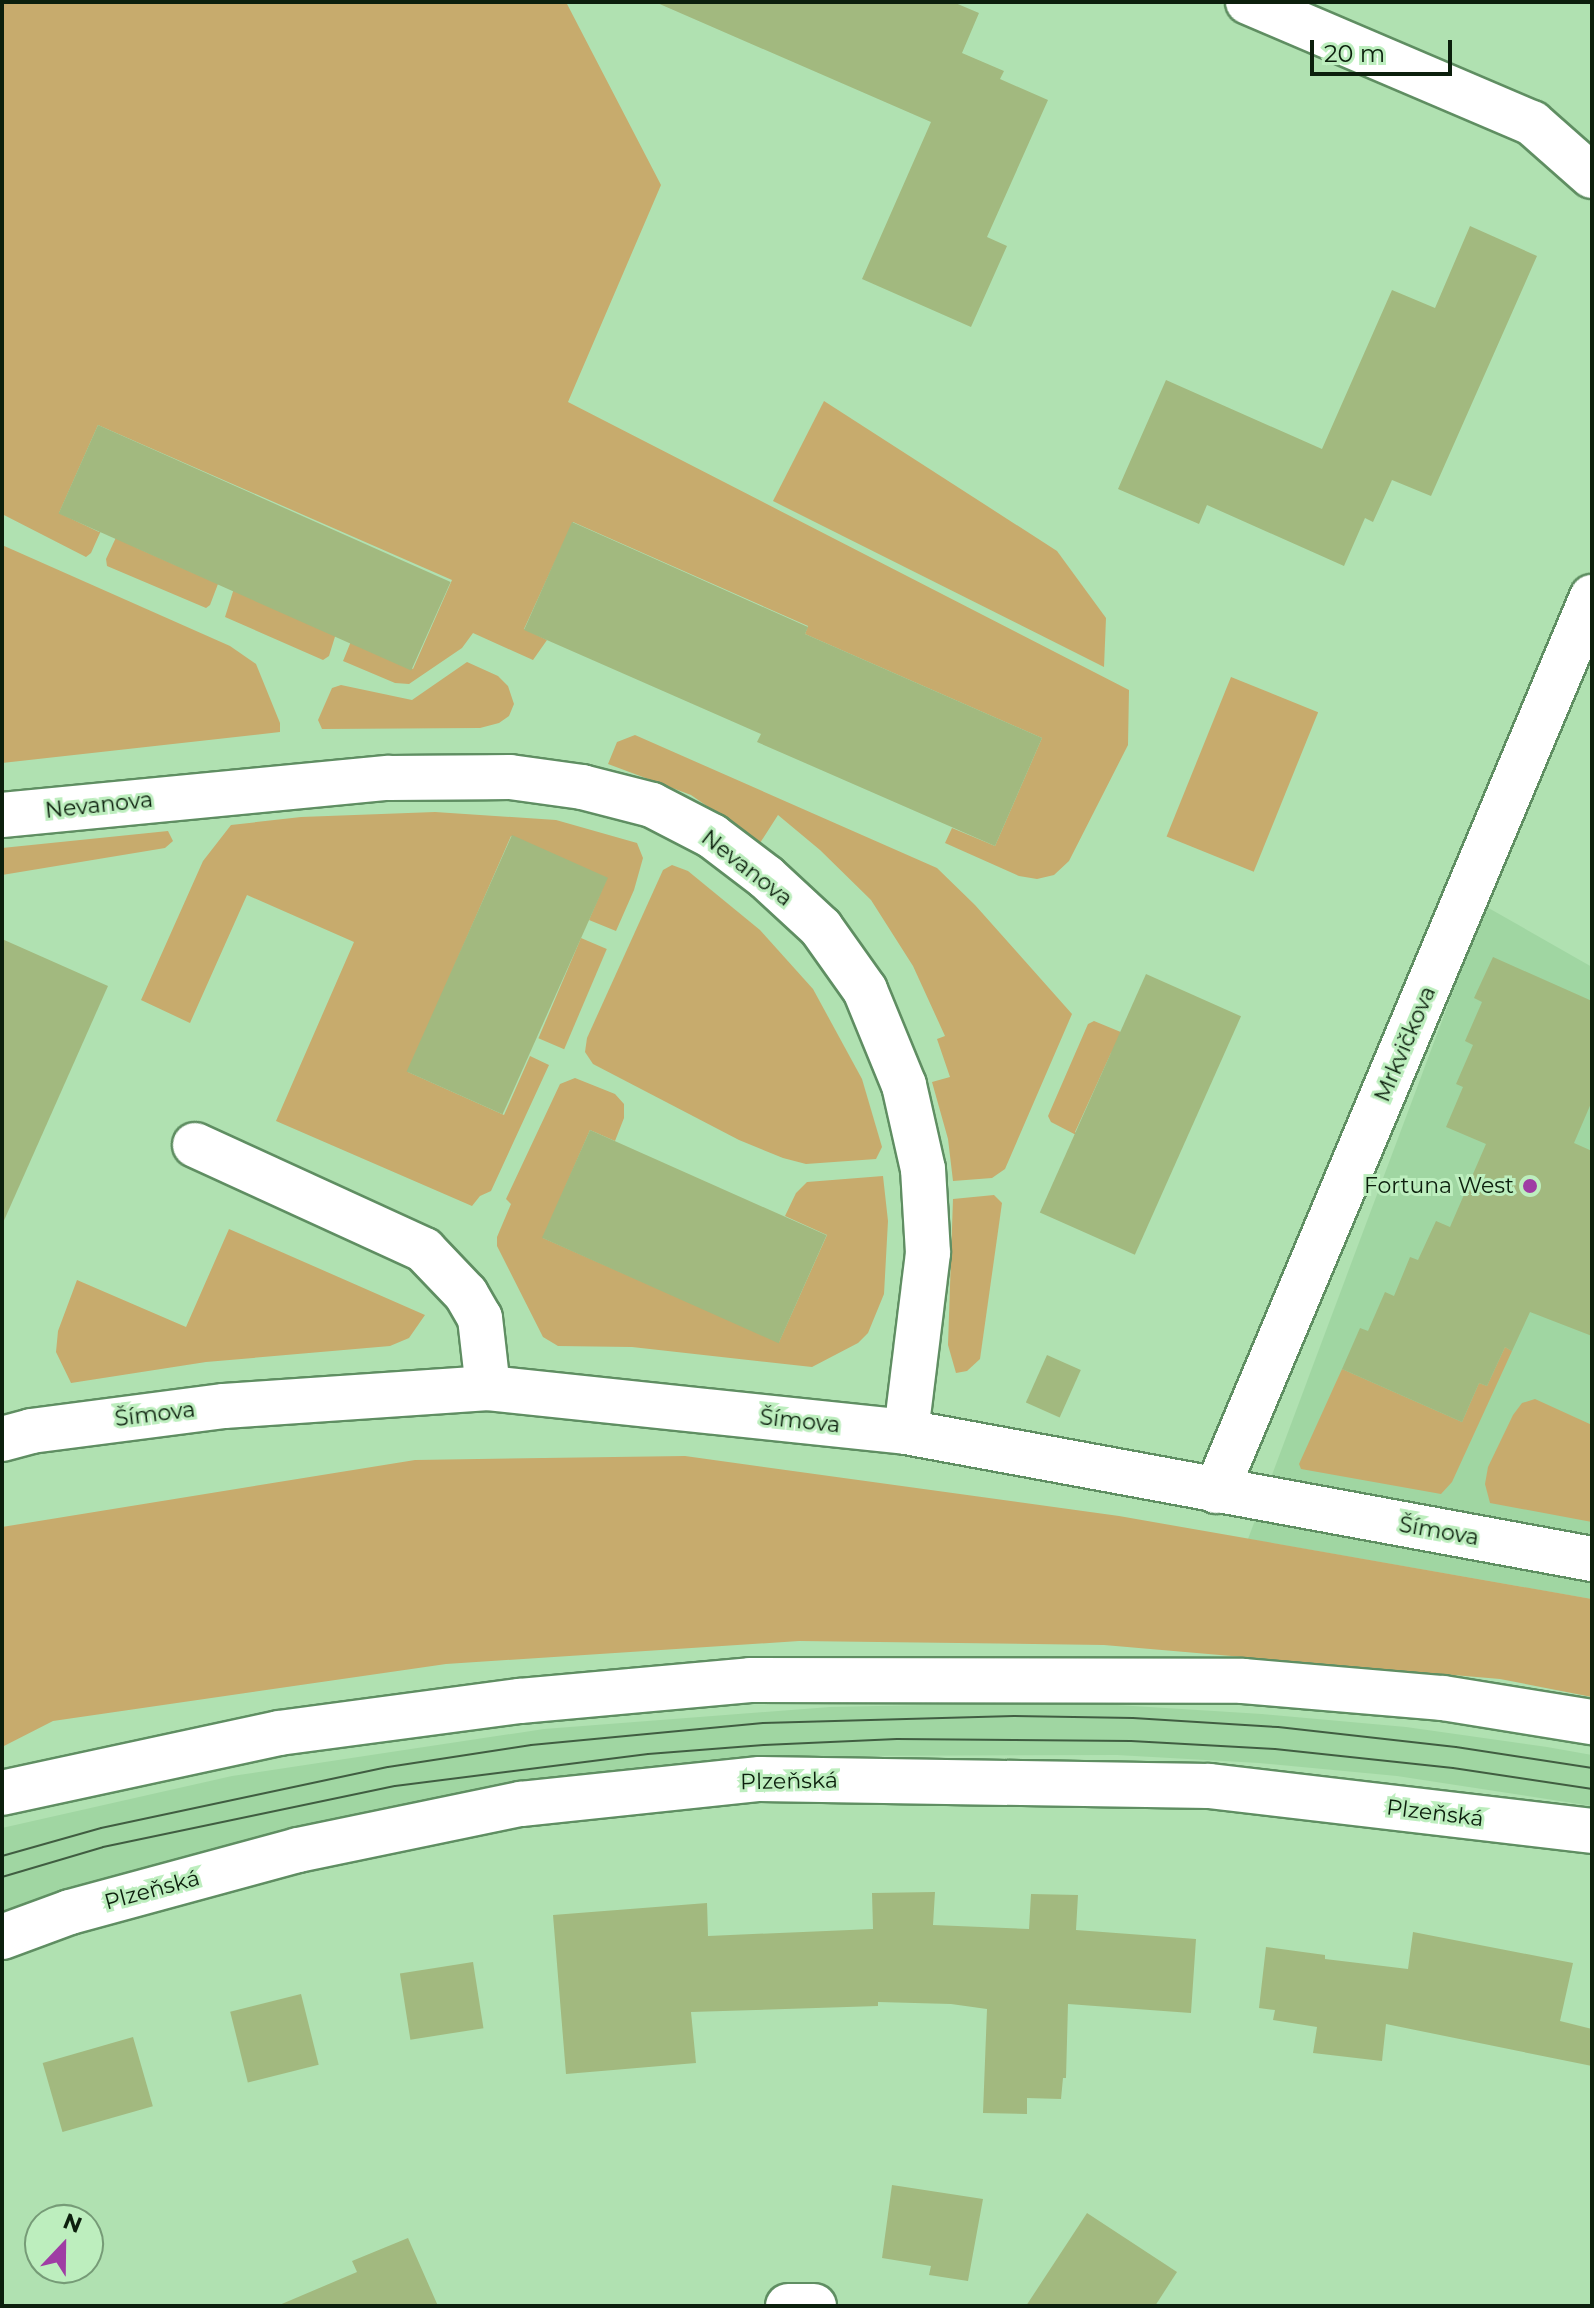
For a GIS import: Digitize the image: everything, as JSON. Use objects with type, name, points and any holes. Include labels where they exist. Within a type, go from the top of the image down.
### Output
[{"type":"street","points":[[1248,2],[1532,123],[1592,176]]},
{"type":"street","name":"Mrkvičkova","points":[[1216,1491],[1592,597]]},
{"type":"street","name":"Nevanova","points":[[2,815],[389,778],[510,777],[582,787],[652,805],[712,836],[766,877],[821,928],[865,990],[904,1085],[923,1169],[928,1253],[906,1432]]},
{"type":"street","points":[[195,1145],[424,1250],[466,1294],[480,1318],[488,1388]]},
{"type":"street","name":"Šímova","points":[[2,1439],[31,1431],[224,1406],[488,1388],[906,1432],[1592,1559]]},
{"type":"street","points":[[2,1793],[279,1733],[520,1701],[750,1680],[1243,1681],[1443,1698],[1592,1722]]},
{"type":"street","name":"Plzeňská","points":[[2,1937],[70,1912],[298,1850],[521,1804],[760,1779],[1209,1786],[1592,1831]]},
{"type":"street","points":[[788,2306],[814,2306]]},
{"type":"shaded area","points":[[2,2],[566,2],[661,185],[568,402],[1129,690],[1128,745],[1069,861],[1054,875],[1037,879],[1019,876],[945,843],[952,828],[995,846],[1042,738],[805,634],[808,626],[573,522],[524,629],[547,640],[533,660],[473,633],[462,648],[409,684],[395,683],[343,661],[354,634],[372,651],[413,669],[452,580],[98,425],[59,513],[99,532],[104,524],[91,553],[86,557],[2,514]]},
{"type":"shaded area","points":[[824,401],[1057,551],[1106,618],[1104,667],[773,501]]},
{"type":"shaded area","points":[[119,531],[137,548],[216,583],[221,576],[210,605],[206,608],[107,566],[106,559]]},
{"type":"shaded area","points":[[2,545],[230,646],[256,664],[280,723],[280,732],[2,763]]},
{"type":"shaded area","points":[[236,582],[255,600],[334,634],[338,627],[329,656],[323,660],[225,617]]},
{"type":"shaded area","points":[[467,662],[498,676],[508,686],[514,704],[509,716],[499,723],[480,728],[322,729],[318,720],[332,688],[341,685],[412,700]]},
{"type":"shaded area","points":[[1231,677],[1318,712],[1254,872],[1167,836]]},
{"type":"shaded area","points":[[635,735],[937,868],[975,905],[1072,1014],[1005,1169],[992,1178],[953,1181],[948,1139],[932,1082],[950,1077],[937,1039],[945,1036],[913,966],[871,900],[820,850],[778,815],[760,843],[691,795],[608,764],[617,742]]},
{"type":"shaded area","points":[[435,812],[556,820],[637,843],[643,858],[634,890],[616,931],[589,920],[607,878],[511,836],[408,1072],[504,1115],[530,1056],[549,1065],[491,1191],[480,1196],[472,1206],[276,1121],[354,942],[247,895],[190,1023],[141,1000],[203,861],[231,825],[301,817]]},
{"type":"shaded area","points":[[168,831],[173,841],[165,848],[2,875],[2,848]]},
{"type":"shaded area","points":[[672,865],[688,871],[760,930],[813,989],[862,1079],[882,1147],[876,1159],[806,1164],[783,1158],[739,1140],[593,1064],[585,1052],[587,1038],[663,870]]},
{"type":"shaded area","points":[[1485,906],[1592,967],[1592,1599],[1248,1539]]},
{"type":"shaded area","points":[[581,938],[607,949],[564,1049],[538,1038]]},
{"type":"shaded area","points":[[1094,1021],[1128,1035],[1111,1053],[1075,1132],[1082,1138],[1051,1122],[1048,1116],[1088,1024]]},
{"type":"shaded area","points":[[575,1078],[615,1094],[624,1104],[624,1118],[615,1141],[590,1130],[543,1238],[779,1342],[827,1235],[785,1216],[796,1193],[807,1182],[883,1176],[888,1221],[884,1294],[868,1333],[858,1343],[812,1367],[632,1347],[558,1346],[543,1337],[497,1246],[497,1237],[511,1204],[506,1199],[560,1084]]},
{"type":"shaded area","points":[[994,1195],[1002,1203],[980,1359],[967,1371],[956,1373],[948,1345],[953,1199]]},
{"type":"shaded area","points":[[229,1229],[425,1315],[409,1338],[390,1346],[206,1362],[71,1383],[56,1352],[58,1331],[77,1280],[186,1327]]},
{"type":"shaded area","points":[[1505,1347],[1512,1351],[1452,1482],[1441,1494],[1301,1469],[1299,1464],[1342,1369],[1462,1422],[1479,1383],[1487,1386]]},
{"type":"shaded area","points":[[1535,1399],[1592,1425],[1592,1522],[1490,1503],[1485,1484],[1488,1467],[1513,1415],[1522,1403]]},
{"type":"shaded area","points":[[685,1456],[1119,1516],[1592,1599],[1592,1697],[1500,1679],[1104,1645],[799,1641],[446,1664],[53,1721],[2,1747],[2,1527],[415,1460]]},
{"type":"shaded area","points":[[1117,1705],[1262,1714],[1406,1727],[1547,1747],[1592,1755],[1592,1806],[1397,1776],[1259,1763],[1117,1755],[834,1756],[692,1767],[155,1867],[2,1913],[2,1828],[232,1776],[544,1729],[830,1707]]},
{"type":"building","points":[[655,2],[953,2],[979,13],[962,53],[1004,71],[1000,79],[1048,100],[987,237],[1007,246],[971,327],[862,279],[931,122]]},
{"type":"building","points":[[1470,226],[1537,256],[1431,496],[1392,480],[1373,522],[1365,518],[1344,566],[1207,505],[1199,524],[1118,489],[1166,380],[1322,449],[1392,290],[1435,308]]},
{"type":"building","points":[[98,425],[451,582],[411,671],[59,514]]},
{"type":"building","points":[[572,522],[808,627],[805,634],[1042,738],[995,846],[757,742],[761,734],[524,630]]},
{"type":"building","points":[[512,835],[608,878],[503,1114],[407,1072]]},
{"type":"building","points":[[2,939],[108,986],[2,1225]]},
{"type":"building","name":"Fortuna West","points":[[1493,957],[1592,1001],[1592,1101],[1574,1143],[1592,1151],[1592,1336],[1530,1312],[1512,1351],[1505,1347],[1487,1386],[1479,1383],[1462,1422],[1342,1369],[1360,1328],[1368,1331],[1385,1292],[1394,1296],[1410,1257],[1418,1260],[1436,1221],[1450,1227],[1486,1144],[1446,1127],[1463,1087],[1456,1084],[1473,1045],[1465,1041],[1482,1002],[1474,998]]},
{"type":"building","points":[[1146,974],[1241,1016],[1135,1255],[1040,1212]]},
{"type":"building","points":[[590,1130],[827,1235],[779,1343],[542,1238]]},
{"type":"building","points":[[1047,1355],[1081,1370],[1060,1418],[1026,1403]]},
{"type":"building","points":[[935,1892],[933,1925],[1029,1929],[1031,1894],[1078,1895],[1076,1930],[1196,1939],[1191,2013],[1068,2004],[1066,2078],[1063,2078],[1061,2099],[1027,2098],[1027,2114],[983,2113],[987,2009],[951,2004],[878,2002],[878,2006],[691,2012],[696,2063],[566,2074],[553,1915],[707,1903],[708,1936],[873,1929],[872,1893]]},
{"type":"building","points":[[1413,1932],[1573,1963],[1560,2021],[1592,2029],[1592,2066],[1386,2024],[1382,2061],[1313,2053],[1317,2027],[1273,2020],[1275,2010],[1259,2008],[1266,1947],[1325,1955],[1325,1959],[1408,1969]]},
{"type":"building","points":[[473,1962],[483,2028],[410,2040],[400,1974]]},
{"type":"building","points":[[301,1994],[319,2065],[248,2082],[230,2012]]},
{"type":"building","points":[[133,2037],[153,2106],[62,2132],[43,2063]]},
{"type":"building","points":[[892,2185],[983,2199],[968,2281],[929,2275],[931,2266],[882,2258]]},
{"type":"building","points":[[1087,2213],[1177,2272],[1155,2306],[1026,2306]]},
{"type":"building","points":[[408,2238],[438,2306],[277,2306],[357,2272],[352,2261]]},
{"type":"tram line","points":[[2,1856],[101,1828],[388,1767],[531,1745],[763,1723],[1014,1716],[1133,1718],[1278,1727],[1456,1747],[1592,1768]]},
{"type":"tram line","points":[[2,1877],[103,1847],[395,1786],[648,1754],[764,1745],[897,1739],[1131,1741],[1275,1749],[1453,1768],[1592,1789]]},
{"type":"place","name":"Fortuna West","points":[[1530,1186]]}]
